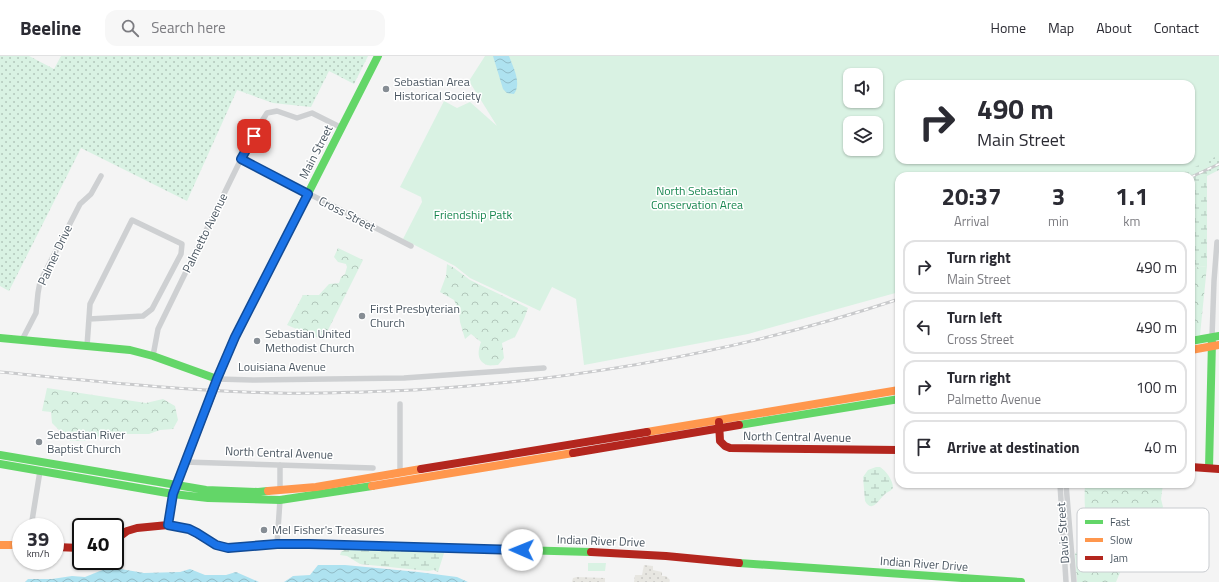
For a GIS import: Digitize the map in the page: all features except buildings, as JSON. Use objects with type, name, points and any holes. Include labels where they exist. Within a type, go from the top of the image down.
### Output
[{"type":"street","name":"Main Street","points":[[168,525],[176,485],[235,337],[378,56]]},
{"type":"street","name":"Palmetto Avenue","points":[[153,356],[158,330],[241,159],[267,113],[277,111],[297,118],[312,113],[342,128]]},
{"type":"street","name":"Cross Street","points":[[241,159],[411,246]]},
{"type":"street","name":"Palmer Drive","points":[[22,340],[36,313],[40,282],[80,204],[91,194],[101,176]]},
{"type":"street","points":[[87,346],[90,304],[132,220],[182,244],[181,254],[152,308],[143,316],[89,319]]},
{"type":"street","points":[[1208,468],[1215,346],[1214,281],[1217,242]]},
{"type":"street","points":[[1195,340],[1215,337]]},
{"type":"street","name":"Louisiana Avenue","points":[[0,338],[130,350],[153,356],[217,379],[404,378],[544,368]]},
{"type":"street","points":[[1195,349],[1215,346]]},
{"type":"street","points":[[0,455],[176,485],[222,491],[280,491],[316,487],[895,391]]},
{"type":"street","points":[[0,464],[173,494],[226,500],[280,500],[315,496],[895,400]]},
{"type":"street","points":[[830,410],[831,401]]},
{"type":"street","points":[[385,484],[392,480],[400,472],[400,404]]},
{"type":"street","name":"North Central Avenue","points":[[719,420],[720,443],[724,447],[895,450]]},
{"type":"street","points":[[9,465],[18,463],[23,459]]},
{"type":"street","name":"North Central Avenue","points":[[185,462],[373,468]]},
{"type":"street","points":[[32,518],[40,471],[45,467],[56,464]]},
{"type":"street","points":[[280,465],[280,491]]},
{"type":"street","points":[[1195,466],[1219,469]]},
{"type":"street","points":[[405,480],[408,476],[418,470]]},
{"type":"street","name":"Davis Street","points":[[1060,488],[1066,582]]},
{"type":"street","name":"Davis Street","points":[[1066,488],[1074,582]]},
{"type":"street","points":[[277,544],[280,500]]},
{"type":"street","name":"Indian River Drive","points":[[124,533],[137,528],[168,525],[189,529],[216,545],[228,548],[277,544],[605,552],[775,566],[1021,582]]},
{"type":"street","points":[[0,545],[12,545]]},
{"type":"green space","points":[[0,56],[29,56],[54,69],[61,56],[368,56],[354,84],[329,71],[311,107],[273,103],[237,90],[187,201],[81,148],[9,291],[0,286]]},
{"type":"green space","name":"North Sebastian Conservation Area","points":[[485,56],[1219,56],[1219,155],[1185,172],[895,172],[895,293],[748,334],[584,365],[576,299],[552,287],[540,311],[470,278],[455,266],[403,239],[422,202],[421,197],[400,187],[444,101],[457,108],[470,102],[497,126],[469,81]]},
{"type":"green space","points":[[1219,56],[1205,144],[1207,166],[1207,266],[1195,268],[1195,172],[1111,172],[1164,164],[1195,164],[1195,80]]},
{"type":"green space","points":[[1219,112],[1219,170],[1207,176],[1205,144]]},
{"type":"green space","points":[[338,248],[363,260],[323,340],[287,325],[303,295],[319,295],[329,284],[339,283],[341,277],[345,274],[347,267],[346,264],[338,262],[334,257]]},
{"type":"green space","points":[[447,264],[470,280],[528,308],[515,337],[502,343],[504,358],[498,365],[487,365],[481,361],[479,358],[479,348],[481,342],[471,334],[465,339],[460,322],[459,311],[454,300],[440,292],[446,276]]},
{"type":"green space","points":[[1207,266],[1200,335],[1195,336],[1195,268]]},
{"type":"green space","points":[[47,388],[146,403],[163,399],[175,406],[178,420],[173,429],[160,430],[149,434],[110,434],[84,441],[70,441],[52,423],[51,412],[42,411]]},
{"type":"green space","points":[[880,467],[887,473],[892,482],[893,488],[875,505],[870,506],[865,501],[863,477],[868,470]]},
{"type":"green space","points":[[1085,488],[1162,488],[1161,499],[1162,508],[1085,508]]},
{"type":"green space","points":[[346,549],[445,550],[438,572],[434,570],[428,571],[360,564],[347,556],[340,555],[341,552]]},
{"type":"green space","points":[[1077,552],[1077,572],[1120,572],[1116,582],[1077,582],[1075,554]]},
{"type":"green space","points":[[588,563],[606,563],[605,571],[588,571]]},
{"type":"sand","points":[[644,565],[653,566],[653,570],[662,572],[662,576],[666,576],[670,580],[669,582],[634,582],[635,575],[642,575]]},
{"type":"sand","points":[[573,578],[605,578],[605,582],[572,582]]},
{"type":"water","points":[[493,56],[509,56],[517,80],[514,94],[507,93],[503,89]]},
{"type":"water","points":[[318,565],[345,565],[418,572],[457,577],[468,582],[284,582],[293,576],[310,575]]},
{"type":"water","points":[[190,569],[205,575],[226,575],[236,572],[259,582],[25,582],[28,579],[52,579],[72,576],[85,577],[102,570],[124,570],[144,573],[180,572]]},
{"type":"railway","points":[[1195,175],[1219,164]]},
{"type":"railway","points":[[0,372],[174,388],[243,392],[329,393],[415,390],[538,379],[599,371],[660,360],[781,334],[895,300]]},
{"type":"traffic: fast","points":[[218,378],[235,337],[378,56]]},
{"type":"traffic: fast","points":[[1195,340],[1219,336]]},
{"type":"traffic: fast","points":[[0,338],[130,350],[153,356],[217,379]]},
{"type":"traffic: fast","points":[[1209,468],[1212,341]]},
{"type":"traffic: fast","points":[[739,425],[895,400]]},
{"type":"traffic: fast","points":[[0,455],[206,490],[268,491]]},
{"type":"traffic: fast","points":[[0,464],[173,494],[208,498],[280,500],[372,486]]},
{"type":"traffic: fast","points":[[295,544],[591,552]]},
{"type":"traffic: fast","points":[[739,563],[1021,582]]},
{"type":"traffic: slow","points":[[1195,349],[1219,345]]},
{"type":"traffic: slow","points":[[647,432],[895,391]]},
{"type":"traffic: slow","points":[[372,486],[573,453]]},
{"type":"traffic: slow","points":[[268,491],[316,487],[421,469]]},
{"type":"traffic: slow","points":[[0,545],[12,545]]},
{"type":"traffic: jam","points":[[168,525],[173,494],[218,378]]},
{"type":"traffic: jam","points":[[719,422],[720,441],[725,446],[730,448],[895,450]]},
{"type":"traffic: jam","points":[[573,453],[739,425]]},
{"type":"traffic: jam","points":[[421,469],[647,432]]},
{"type":"traffic: jam","points":[[1195,467],[1219,469]]},
{"type":"traffic: jam","points":[[124,533],[137,528],[168,525],[189,529],[216,545],[229,548],[295,544]]},
{"type":"traffic: jam","points":[[64,547],[72,548]]},
{"type":"traffic: jam","points":[[591,552],[666,556],[739,563]]},
{"type":"place","name":"Sebastian Area Historical Society","points":[[386,89]]},
{"type":"place","name":"First Presbyterian Church","points":[[362,316]]},
{"type":"place","name":"Sebastian United Methodist Church","points":[[257,341]]},
{"type":"place","name":"Sebastian River Baptist Church","points":[[39,442]]},
{"type":"place","name":"Mel Fisher's Treasures","points":[[264,530]]},
{"type":"route","points":[[254,136],[241,159],[308,194],[235,337],[217,379],[190,446],[173,494],[168,525],[189,529],[216,545],[228,548],[277,544],[309,544],[522,550]]},
{"type":"park label","name":"Friendship Patk","points":[[473,215]]}]
